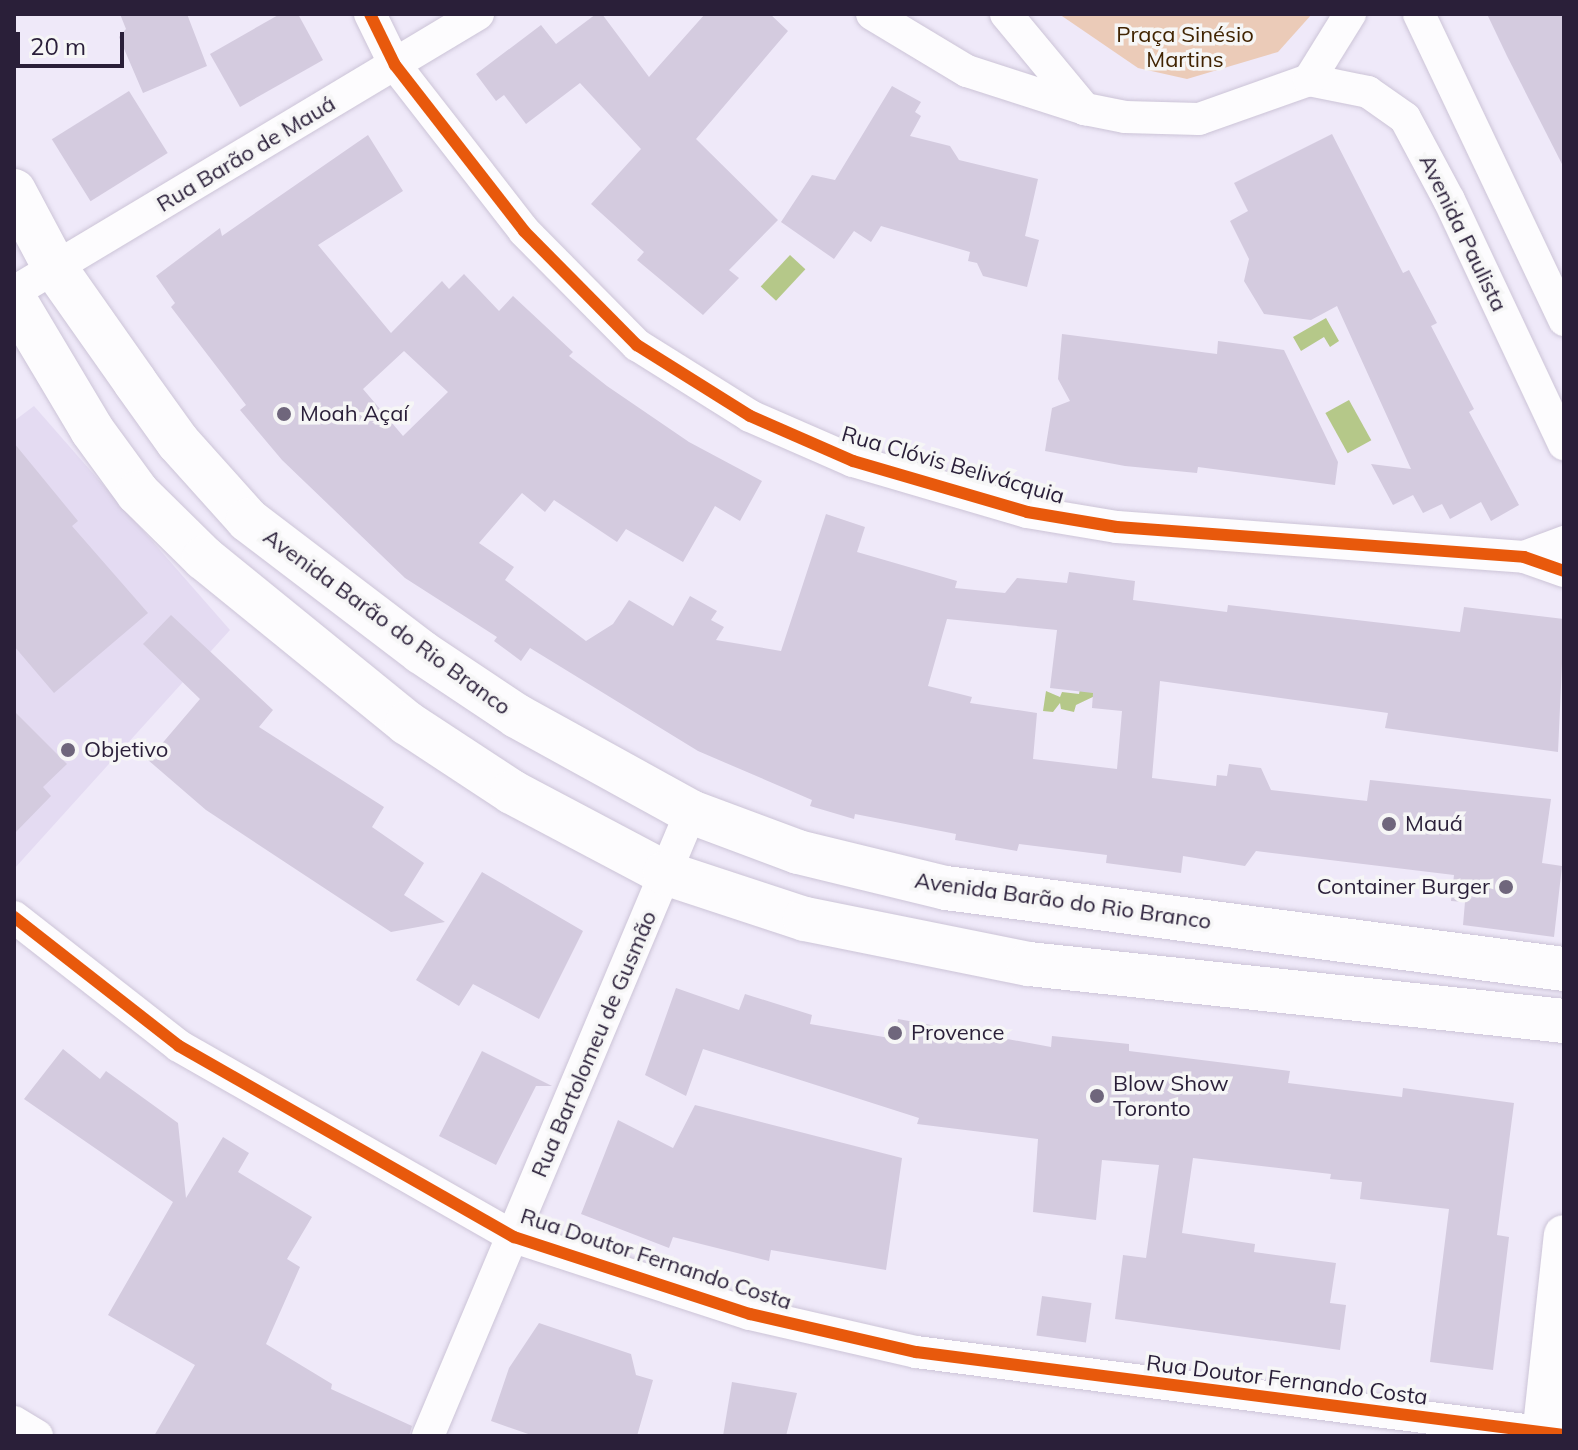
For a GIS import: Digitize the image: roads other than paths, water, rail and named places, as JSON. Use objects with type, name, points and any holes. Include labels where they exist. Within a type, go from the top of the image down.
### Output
[{"type":"main road","name":"Avenida Barão do Rio Branco","points":[[14,191],[55,268],[178,442],[248,520],[421,652],[517,716],[691,812],[798,852],[946,888],[1564,969]]},
{"type":"main road","points":[[14,299],[92,430],[138,493],[204,558],[407,723],[512,792],[665,873],[805,919],[1029,964],[1564,1021]]},
{"type":"street","name":"Rua Clóvis Belivácquia","points":[[370,14],[395,65],[524,231],[637,345],[750,416],[853,461],[1027,512],[1117,527],[1524,557],[1564,571]]},
{"type":"street","name":"Rua Barão de Mauá","points":[[14,292],[478,14]]},
{"type":"street","points":[[1006,14],[1085,109]]},
{"type":"street","points":[[879,16],[967,71],[1085,109],[1199,119],[1309,80],[1350,14]]},
{"type":"street","points":[[1419,14],[1564,320]]},
{"type":"street","name":"Avenida Paulista","points":[[1309,80],[1368,92],[1405,118],[1449,200],[1564,444]]},
{"type":"street","name":"Rua Clóvis Belivácquia","points":[[1524,557],[1564,542]]},
{"type":"street","name":"Rua Bartolomeu de Gusmão","points":[[428,1436],[691,812]]},
{"type":"street","name":"Rua Doutor Fernando Costa","points":[[14,917],[179,1046],[514,1237],[750,1314],[916,1352],[1550,1435]]},
{"type":"street","points":[[1550,1435],[1564,1235]]},
{"type":"street","points":[[14,1422],[37,1436]]},
{"type":"place","name":"Moah Açaí","points":[[284,414]]},
{"type":"place","name":"Objetivo","points":[[68,750]]},
{"type":"place","name":"Mauá","points":[[1389,824]]},
{"type":"place","name":"Container Burger","points":[[1506,887]]},
{"type":"place","name":"Provence","points":[[895,1033]]},
{"type":"place","name":"Blow Show Toronto","points":[[1097,1096]]},
{"type":"park label","name":"Praça Sinésio Martins","points":[[1185,46]]}]
